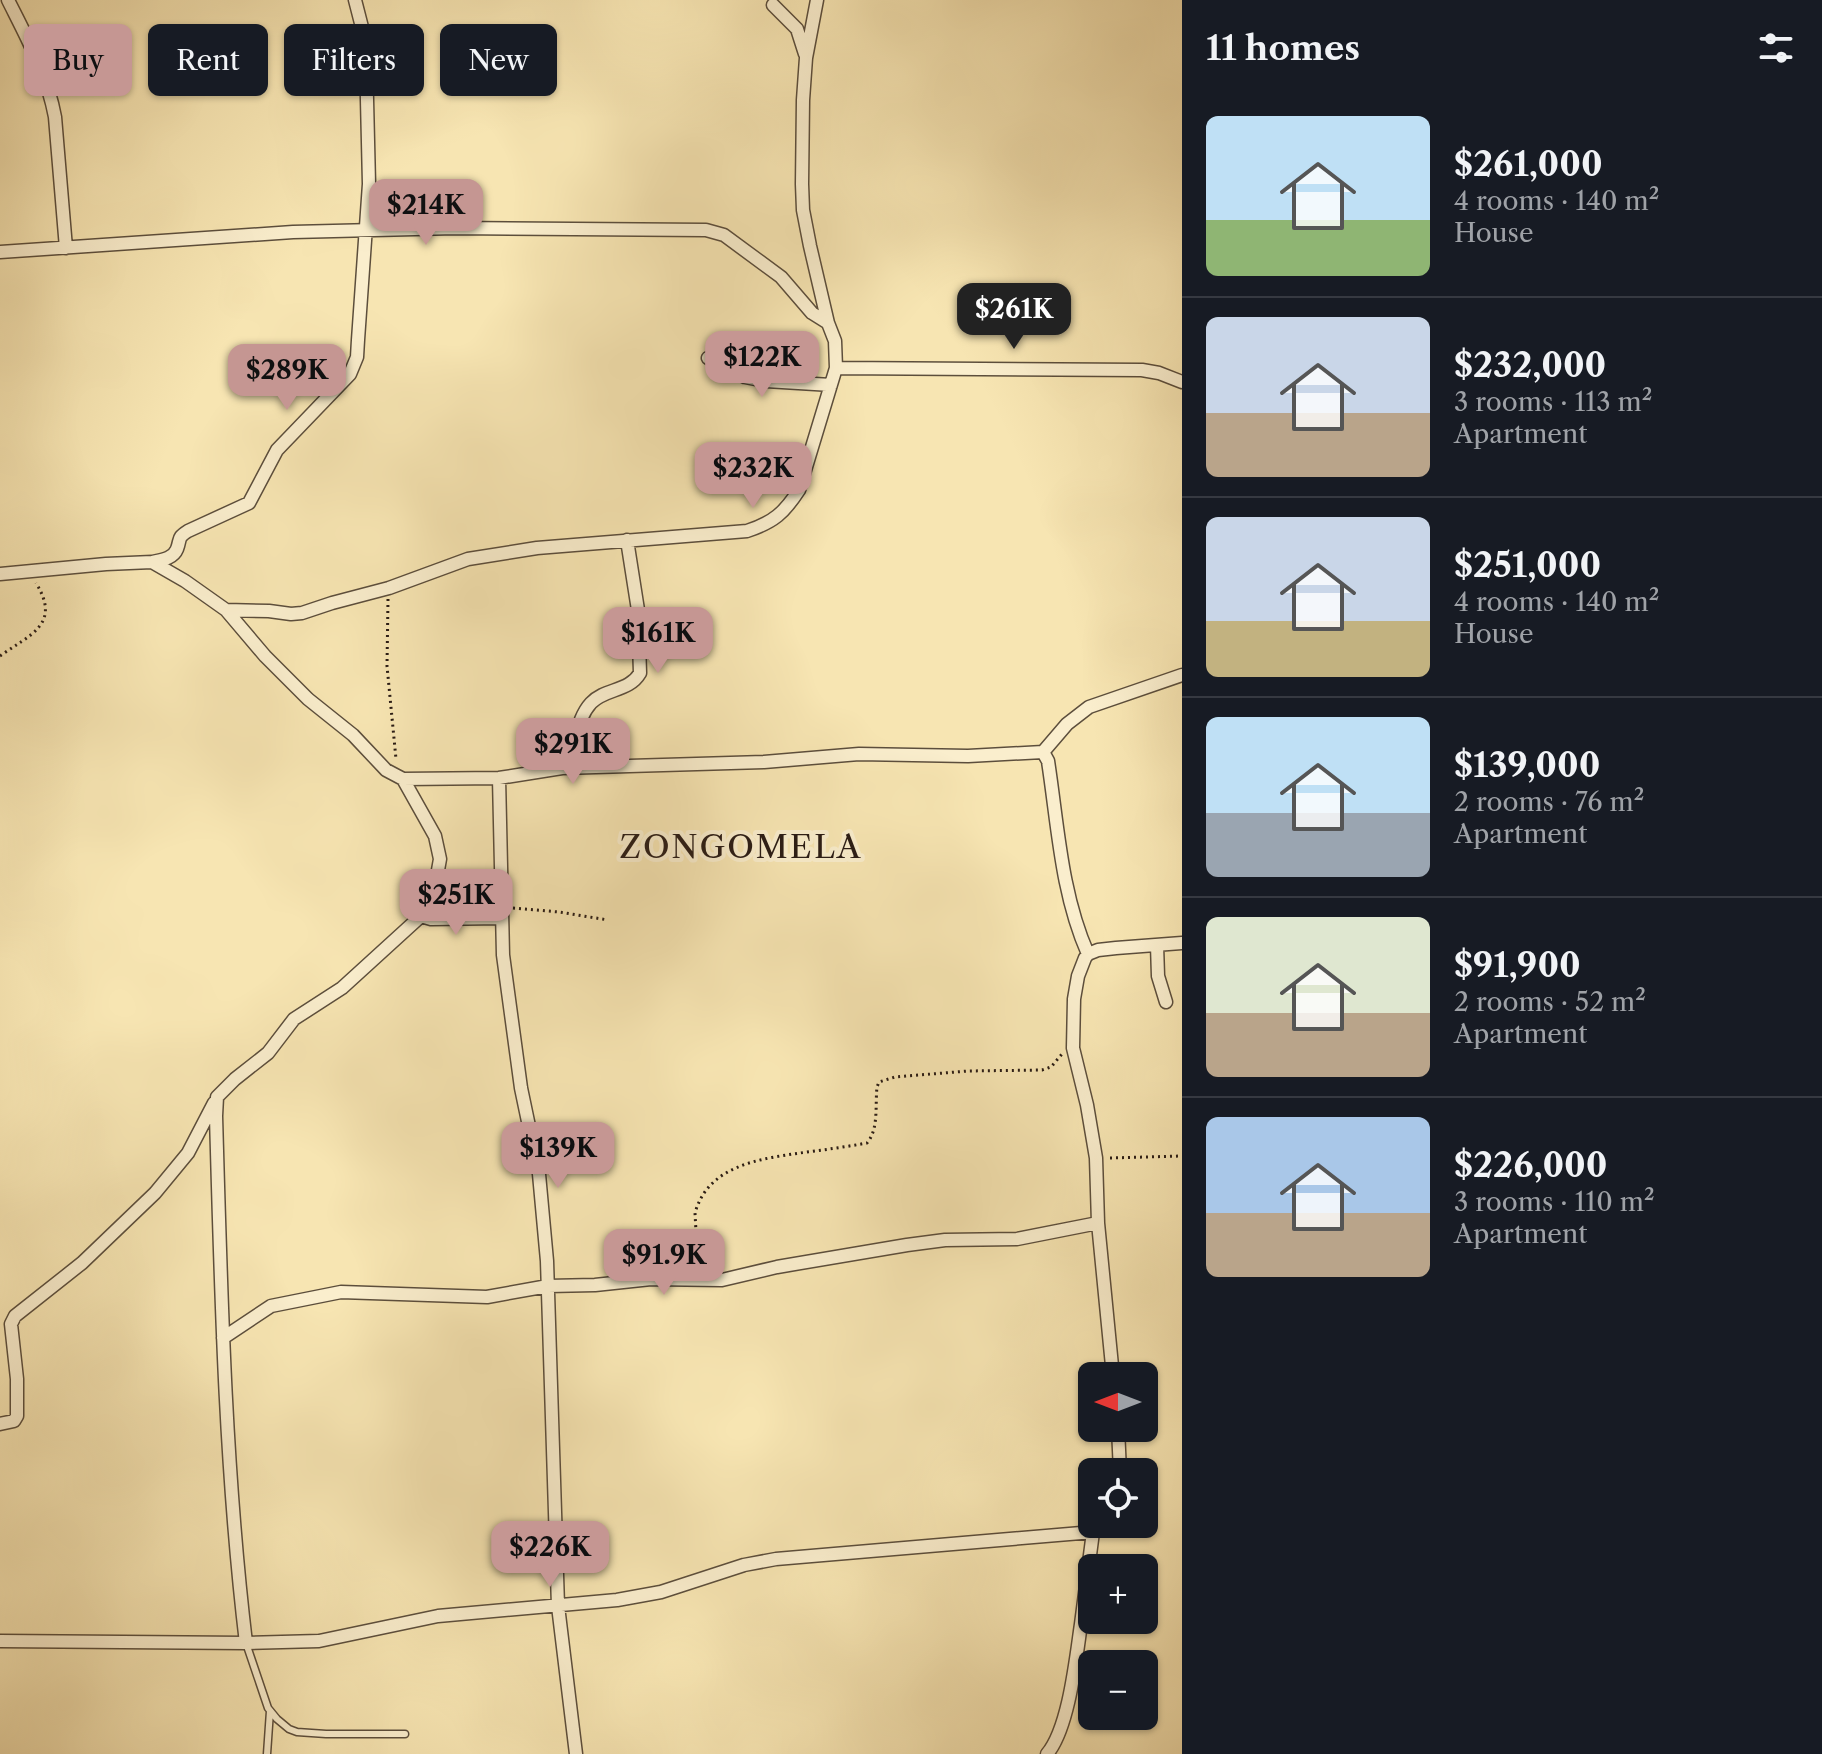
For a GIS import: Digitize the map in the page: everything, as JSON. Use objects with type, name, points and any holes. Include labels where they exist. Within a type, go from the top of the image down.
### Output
[{"type":"street","points":[[8,0],[39,63],[52,100],[66,248]]},
{"type":"street","points":[[0,574],[152,562],[172,556],[180,537],[188,531],[249,503],[277,450],[350,374],[357,357],[369,184],[366,58],[355,0]]},
{"type":"street","points":[[226,610],[295,614],[389,588],[468,559],[537,548],[747,531],[765,525],[788,508],[799,490],[836,368],[835,341],[828,323],[803,210],[806,58],[817,0]]},
{"type":"street","points":[[773,5],[797,29],[806,58]]},
{"type":"street","points":[[0,252],[249,235],[366,231],[469,228],[706,230],[724,235],[781,277],[812,313],[828,323]]},
{"type":"street","points":[[708,358],[745,377],[831,385]]},
{"type":"street","points":[[836,368],[1142,370],[1182,382]]},
{"type":"street","points":[[562,768],[572,749],[581,719],[591,703],[604,693],[631,683],[640,673],[638,610],[627,540]]},
{"type":"street","points":[[152,562],[226,610],[265,656],[308,699],[353,735],[383,768],[400,777],[499,778],[562,768],[764,762],[859,754],[968,756],[1043,752],[1085,709],[1182,675]]},
{"type":"street","points":[[1043,752],[1048,761],[1060,855],[1078,931],[1088,954]]},
{"type":"street","points":[[0,1424],[14,1421],[17,1411],[11,1324],[15,1316],[74,1270],[155,1193],[188,1153],[217,1097],[268,1053],[294,1019],[342,988],[421,916],[435,887],[440,859],[435,836],[400,777]]},
{"type":"street","points":[[499,778],[503,955],[521,1088],[539,1174],[547,1261],[558,1606],[576,1754]]},
{"type":"street","points":[[421,916],[431,919],[501,912]]},
{"type":"street","points":[[1112,1362],[1098,1223],[1096,1158],[1073,1048],[1074,999],[1078,976],[1088,954],[1107,949],[1182,943]]},
{"type":"street","points":[[1157,945],[1158,976],[1166,1002]]},
{"type":"street","points":[[217,1097],[223,1338],[231,1494],[246,1643]]},
{"type":"street","points":[[223,1338],[271,1306],[311,1296],[361,1291],[487,1297],[548,1286],[651,1279],[725,1280],[777,1267],[915,1243],[1017,1239],[1098,1223]]},
{"type":"street","points":[[0,1641],[319,1641],[438,1616],[617,1600],[661,1592],[744,1565],[776,1559],[1078,1533]]},
{"type":"street","points":[[1047,1754],[1061,1724],[1074,1673],[1092,1538]]},
{"type":"lane","points":[[246,1643],[270,1711],[281,1723],[297,1732],[405,1734]]},
{"type":"lane","points":[[267,1754],[270,1711]]},
{"type":"path","points":[[0,656],[40,627],[45,617],[41,591],[26,571]]},
{"type":"path","points":[[389,588],[387,666],[400,777]]},
{"type":"path","points":[[501,912],[559,912],[608,920]]},
{"type":"path","points":[[698,1280],[697,1204],[726,1172],[760,1158],[867,1143],[875,1126],[877,1087],[884,1080],[968,1071],[1042,1070],[1057,1062],[1072,1037]]},
{"type":"path","points":[[1096,1158],[1182,1156]]},
{"type":"district","name":"ZONGOMELA","points":[[741,846]]}]
